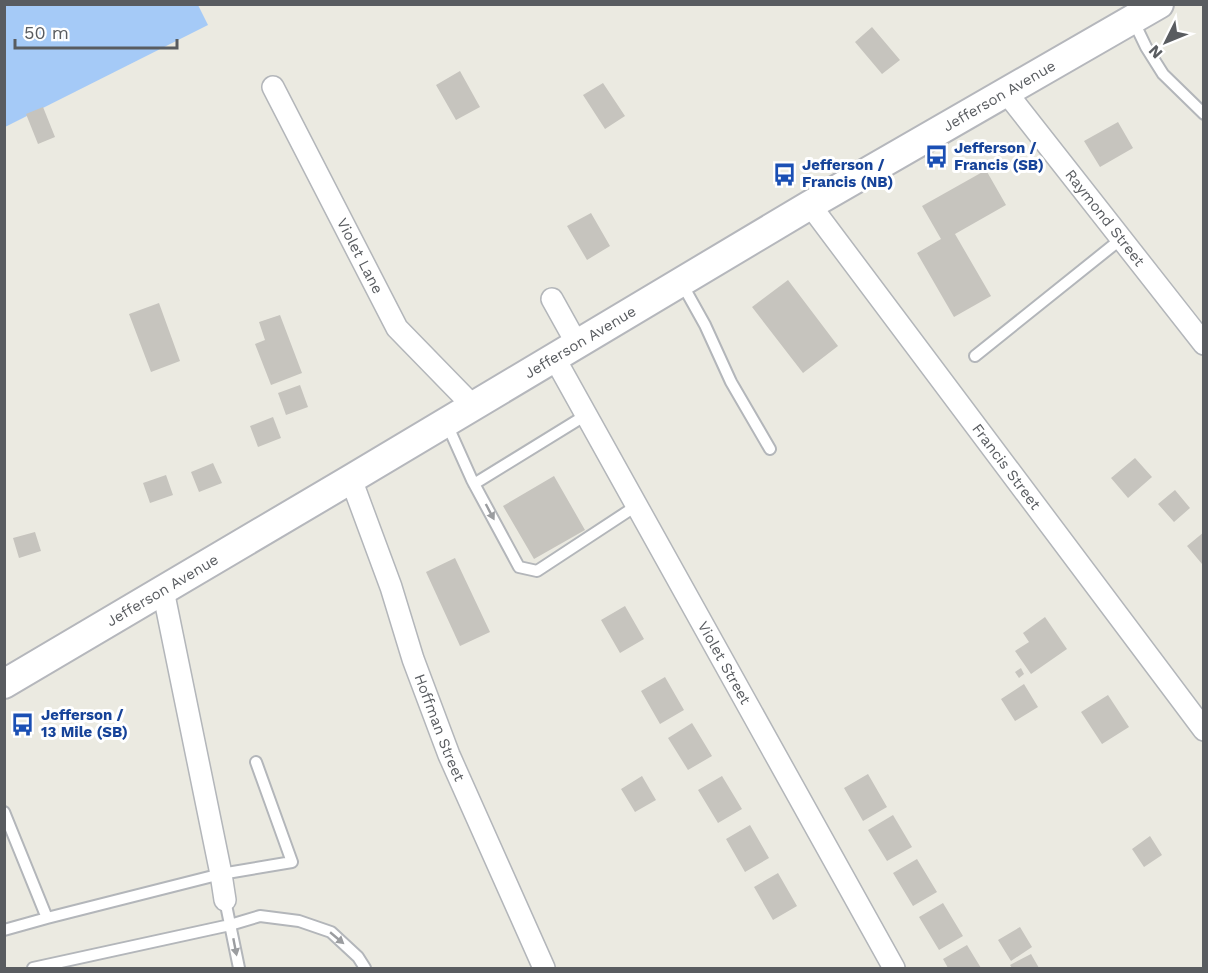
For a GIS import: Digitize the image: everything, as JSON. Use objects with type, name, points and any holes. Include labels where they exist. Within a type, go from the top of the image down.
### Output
[{"type":"main road","name":"Jefferson Avenue","points":[[4,684],[810,204],[1159,4]]},
{"type":"street","name":"Violet Lane","points":[[273,87],[397,328],[473,406]]},
{"type":"street","name":"Raymond Street","points":[[1006,92],[1203,344]]},
{"type":"street","name":"Francis Street","points":[[810,204],[1203,729]]},
{"type":"street","points":[[552,299],[565,350]]},
{"type":"street","name":"Violet Street","points":[[565,350],[586,415],[894,969]]},
{"type":"street","name":"Hoffman Street","points":[[351,479],[449,755],[543,969]]},
{"type":"street","points":[[163,590],[225,900]]},
{"type":"lane","points":[[1133,20],[1163,74],[1203,114]]},
{"type":"lane","points":[[975,356],[1121,238]]},
{"type":"lane","points":[[681,282],[705,325],[731,382],[770,449]]},
{"type":"lane","points":[[474,484],[586,415]]},
{"type":"lane","points":[[446,422],[474,484],[519,567],[537,572],[636,506]]},
{"type":"lane","points":[[4,930],[221,874],[292,862],[256,762]]},
{"type":"lane","points":[[4,812],[47,918]]},
{"type":"lane","points":[[225,900],[239,969]]},
{"type":"lane","points":[[33,969],[261,916],[299,921],[331,932],[358,957],[365,969]]},
{"type":"water","points":[[5,5],[198,5],[208,25],[5,127]]},
{"type":"building","points":[[872,27],[900,60],[882,74],[855,42]]},
{"type":"building","points":[[460,71],[480,107],[456,120],[436,85]]},
{"type":"building","points":[[603,83],[625,116],[605,129],[583,95]]},
{"type":"building","points":[[43,107],[55,137],[38,144],[26,114]]},
{"type":"building","points":[[1118,122],[1133,148],[1100,167],[1084,141]]},
{"type":"building","points":[[986,170],[1006,205],[955,234],[991,296],[954,317],[917,253],[941,239],[922,206]]},
{"type":"building","points":[[591,213],[610,246],[587,260],[567,226]]},
{"type":"building","points":[[788,280],[838,346],[803,373],[752,307]]},
{"type":"building","points":[[159,303],[180,361],[151,372],[129,314]]},
{"type":"building","points":[[280,315],[302,373],[271,385],[255,344],[265,340],[259,322]]},
{"type":"building","points":[[300,385],[308,407],[286,415],[278,393]]},
{"type":"building","points":[[273,417],[281,438],[258,447],[250,426]]},
{"type":"building","points":[[1135,458],[1152,477],[1128,498],[1111,478]]},
{"type":"building","points":[[213,463],[222,483],[199,492],[191,472]]},
{"type":"building","points":[[166,475],[173,495],[150,503],[143,483]]},
{"type":"building","points":[[554,476],[585,530],[534,559],[503,506]]},
{"type":"building","points":[[1175,490],[1190,508],[1174,522],[1158,504]]},
{"type":"building","points":[[35,532],[41,551],[19,558],[13,538]]},
{"type":"building","points":[[1204,532],[1204,562],[1202,564],[1187,546]]},
{"type":"building","points":[[455,558],[490,632],[460,646],[426,572]]},
{"type":"building","points":[[625,606],[644,639],[620,653],[601,620]]},
{"type":"building","points":[[1045,617],[1067,649],[1031,674],[1015,651],[1029,642],[1023,633]]},
{"type":"building","points":[[1021,668],[1024,674],[1019,678],[1015,672]]},
{"type":"building","points":[[665,677],[684,710],[660,724],[641,691]]},
{"type":"building","points":[[1024,684],[1038,707],[1015,721],[1001,699]]},
{"type":"building","points":[[1108,695],[1129,727],[1102,744],[1081,712]]},
{"type":"building","points":[[692,723],[712,756],[688,770],[668,738]]},
{"type":"building","points":[[868,774],[887,807],[863,821],[844,788]]},
{"type":"building","points":[[642,776],[656,800],[635,812],[621,789]]},
{"type":"building","points":[[722,776],[742,809],[718,823],[698,790]]},
{"type":"building","points":[[893,815],[912,847],[887,861],[868,830]]},
{"type":"building","points":[[750,825],[769,858],[745,872],[726,839]]},
{"type":"building","points":[[1150,836],[1162,855],[1144,867],[1132,849]]},
{"type":"building","points":[[917,859],[937,892],[913,906],[893,873]]},
{"type":"building","points":[[778,873],[797,906],[773,920],[754,887]]},
{"type":"building","points":[[943,903],[963,936],[939,950],[919,917]]},
{"type":"building","points":[[1020,927],[1032,947],[1011,961],[998,940]]},
{"type":"building","points":[[967,945],[981,968],[948,968],[943,959]]},
{"type":"building","points":[[1031,954],[1039,968],[1012,968],[1010,965]]},
{"type":"place","name":"Jefferson / Francis (SB)","points":[[936,157]]},
{"type":"place","name":"Jefferson / Francis (NB)","points":[[784,174]]},
{"type":"place","name":"Jefferson / 13 Mile (SB)","points":[[23,724]]}]
